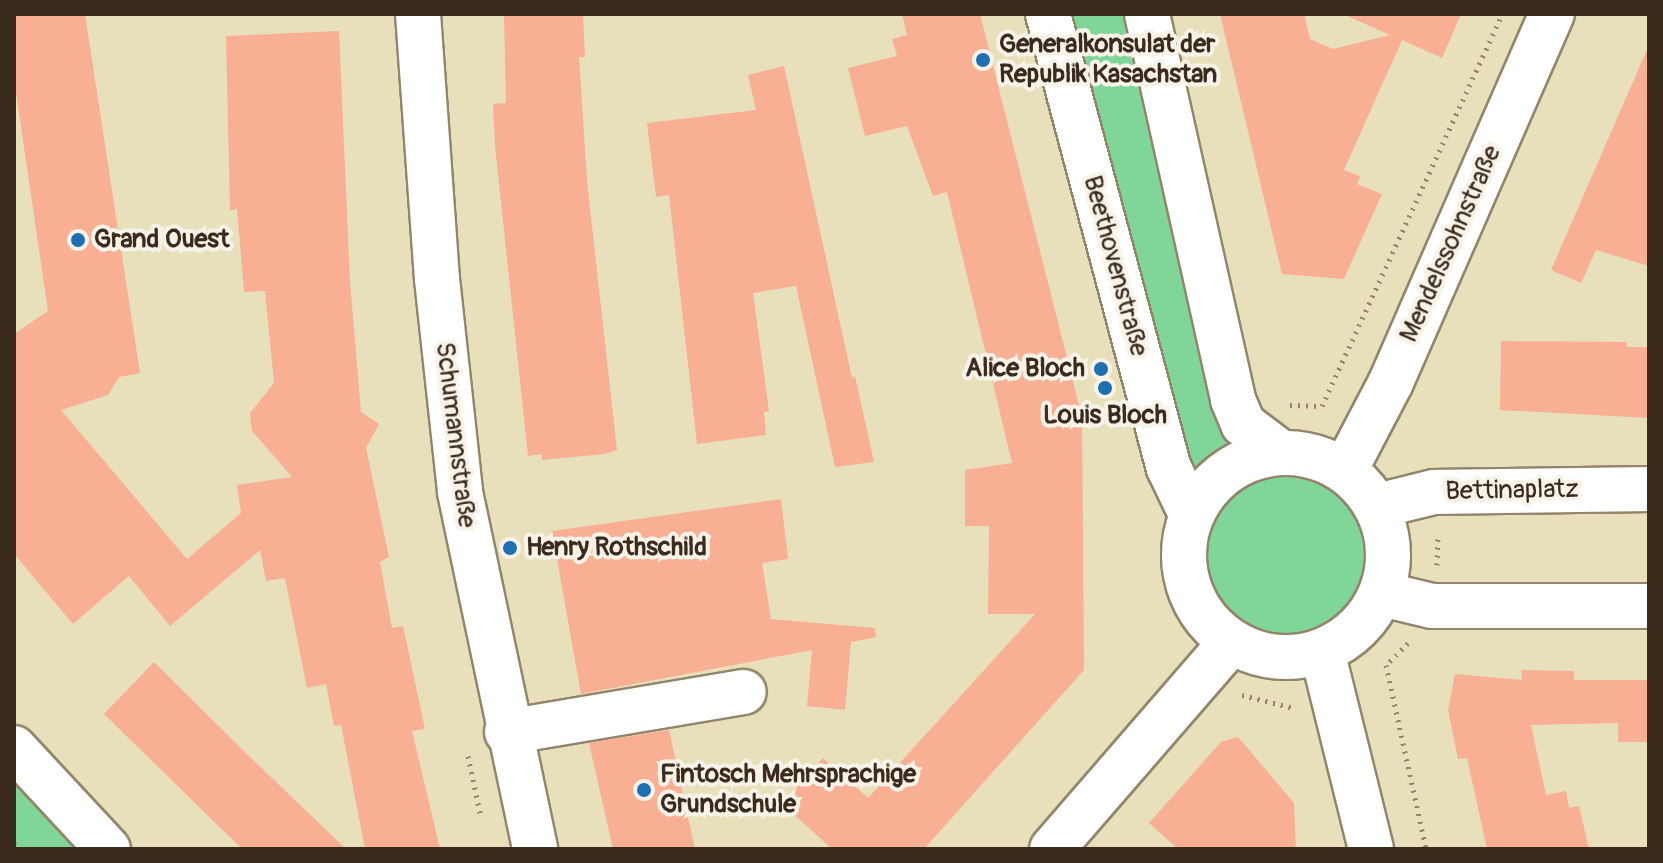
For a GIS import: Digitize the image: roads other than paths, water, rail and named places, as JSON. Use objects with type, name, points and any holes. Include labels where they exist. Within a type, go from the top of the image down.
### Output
[{"type":"street","name":"Schumannstraße","points":[[418,14],[437,279],[460,492],[507,732],[535,849]]},
{"type":"street","name":"Beethovenstraße","points":[[1048,14],[1169,468],[1191,514]]},
{"type":"street","points":[[1147,14],[1233,400],[1243,424],[1280,452]]},
{"type":"street","name":"Mendelssohnstraße","points":[[1345,470],[1391,382],[1552,14]]},
{"type":"street","points":[[1280,452],[1314,456],[1345,470],[1377,506],[1389,549],[1382,594],[1347,637],[1322,651],[1288,658],[1231,642],[1200,611],[1186,580],[1183,547],[1191,514],[1213,483],[1233,467],[1280,452]]},
{"type":"street","name":"Bettinaplatz","points":[[1377,506],[1434,492],[1649,489]]},
{"type":"street","points":[[1382,594],[1432,606],[1649,606]]},
{"type":"street","points":[[1052,849],[1231,642]]},
{"type":"street","points":[[1322,651],[1371,849]]},
{"type":"street","points":[[507,732],[744,692]]},
{"type":"street","points":[[14,748],[108,849]]},
{"type":"place","name":"Generalkonsulat der Republik Kasachstan","points":[[983,60]]},
{"type":"place","name":"Grand Ouest","points":[[78,240]]},
{"type":"place","name":"Alice Bloch","points":[[1101,369]]},
{"type":"place","name":"Louis Bloch","points":[[1105,388]]},
{"type":"place","name":"Henry Rothschild","points":[[510,548]]},
{"type":"place","name":"Fintosch Mehrsprachige Grundschule","points":[[644,790]]}]
